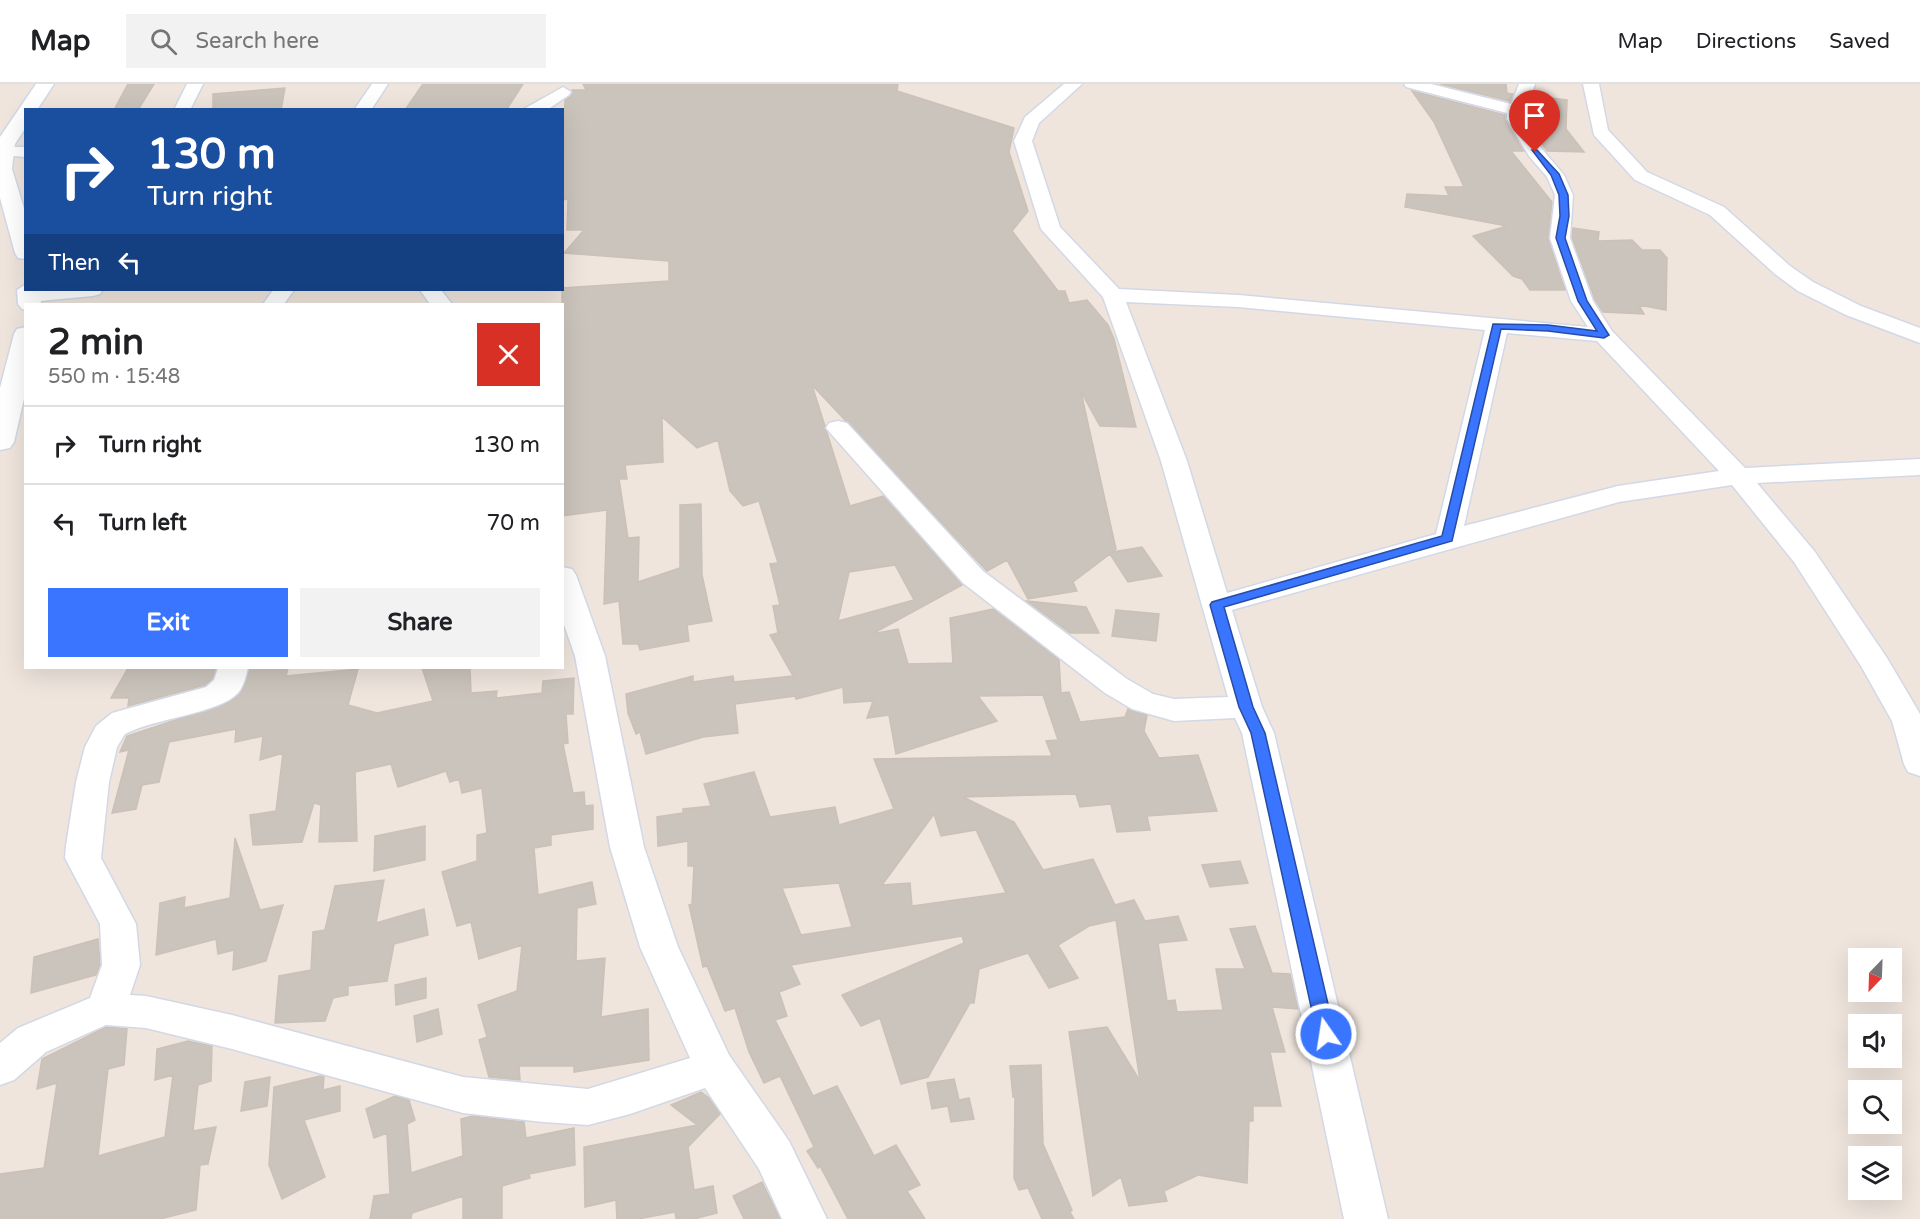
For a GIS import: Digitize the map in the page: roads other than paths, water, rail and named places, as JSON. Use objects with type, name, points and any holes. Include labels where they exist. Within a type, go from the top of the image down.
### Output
[{"type":"street","points":[[29,108],[45,84]]},
{"type":"street","points":[[183,108],[195,84]]},
{"type":"street","points":[[363,108],[380,84]]},
{"type":"street","points":[[1074,84],[1031,121],[1023,141],[1051,229],[1113,295],[1174,462],[1246,707],[1261,744],[1366,1219]]},
{"type":"street","points":[[1412,84],[1516,110]]},
{"type":"street","points":[[1527,84],[1516,110],[1515,119],[1521,132],[1555,174],[1564,195],[1564,216],[1560,238],[1582,301],[1604,335],[1737,476],[1805,558],[1876,665],[1908,721],[1920,764]]},
{"type":"street","points":[[1591,84],[1597,95],[1600,130],[1631,169],[1711,207],[1730,220],[1758,249],[1793,278],[1835,302],[1920,336]]},
{"type":"street","points":[[536,108],[563,92]]},
{"type":"street","points":[[24,115],[3,146],[5,185],[24,247]]},
{"type":"street","points":[[3,146],[24,151]]},
{"type":"street","points":[[29,297],[84,291]]},
{"type":"street","points":[[274,303],[283,291]]},
{"type":"street","points":[[431,291],[440,303]]},
{"type":"street","points":[[1113,295],[1238,301],[1604,335]]},
{"type":"street","points":[[1448,539],[1497,326]]},
{"type":"street","points":[[0,441],[24,342]]},
{"type":"street","points":[[838,428],[973,577],[1116,686],[1143,702],[1174,710],[1246,707]]},
{"type":"street","points":[[1217,605],[1448,539],[1618,494],[1737,476],[1920,467]]},
{"type":"street","points":[[564,585],[590,656],[627,847],[659,947],[714,1067],[774,1155],[805,1219]]},
{"type":"street","points":[[105,1009],[121,965],[118,924],[83,858],[83,846],[96,763],[107,733],[122,722],[217,694],[228,685],[233,669]]},
{"type":"street","points":[[0,1068],[32,1040],[69,1022],[105,1009],[146,1012],[221,1029],[463,1095],[543,1104],[588,1107],[630,1096],[714,1067]]}]
